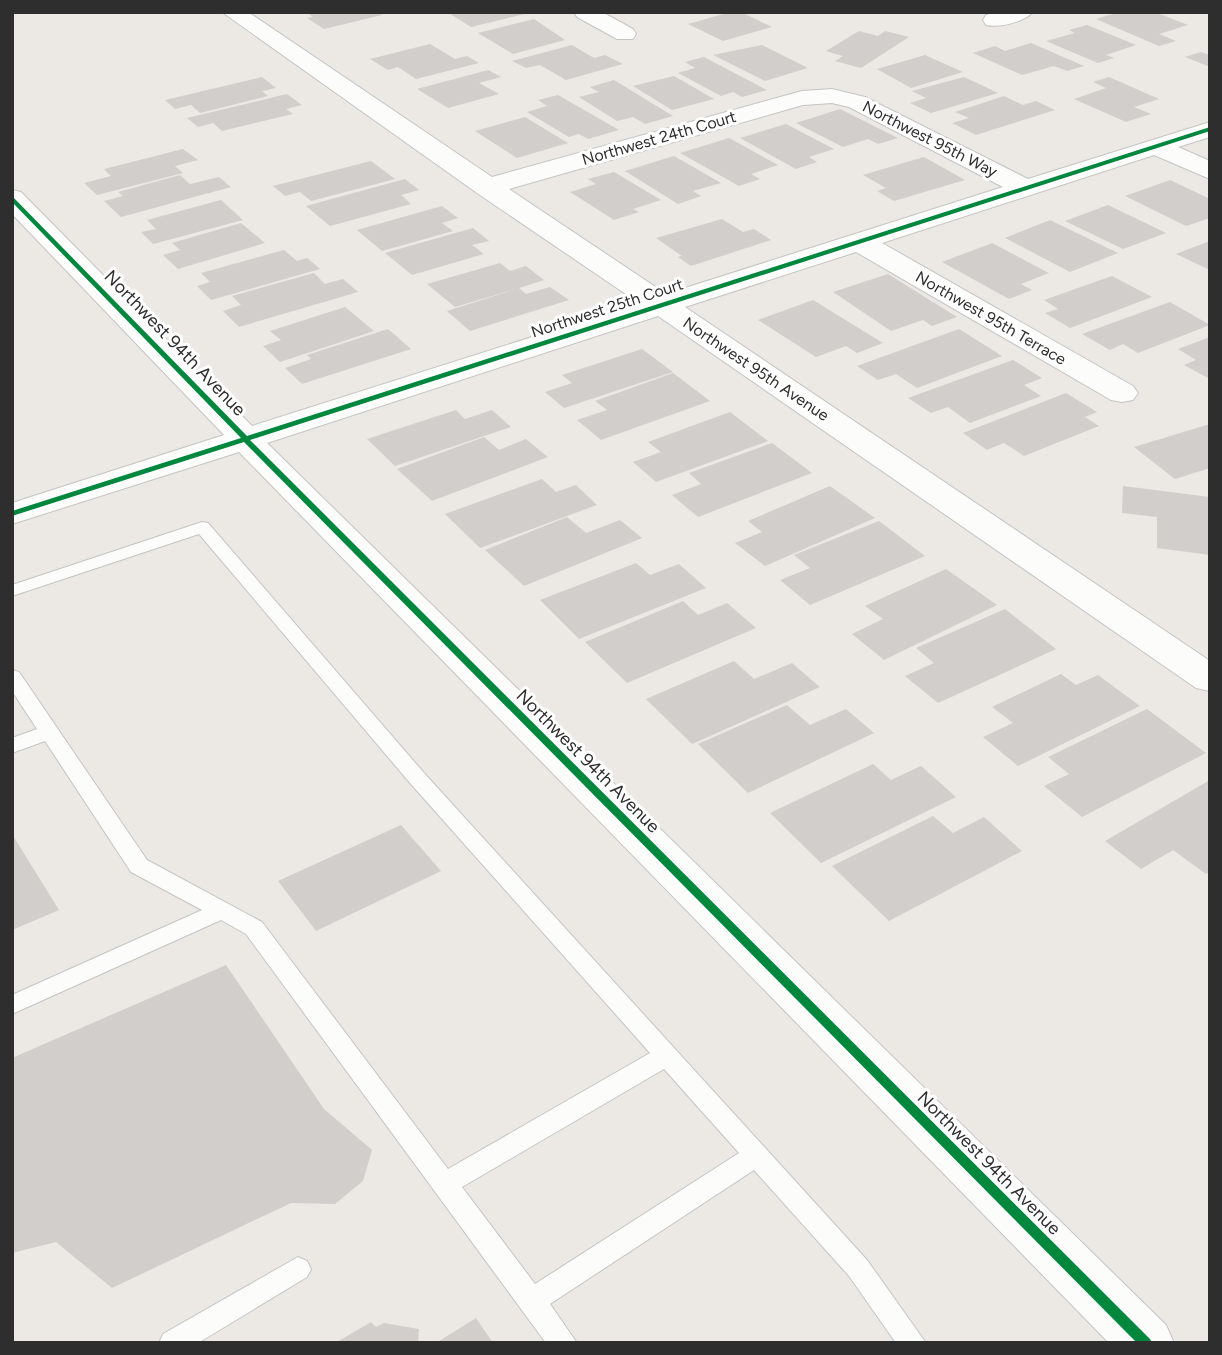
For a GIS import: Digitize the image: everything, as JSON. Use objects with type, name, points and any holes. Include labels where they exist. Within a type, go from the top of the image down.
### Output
[{"type":"street","name":"Northwest 95th Avenue","points":[[233,12],[1210,678]]},
{"type":"street","points":[[584,12],[625,34]]},
{"type":"street","points":[[995,20],[1022,12]]},
{"type":"street","name":"Northwest 24th Court","points":[[486,187],[802,98],[832,96]]},
{"type":"street","name":"Northwest 95th Way","points":[[832,96],[857,102],[1025,188]]},
{"type":"street","name":"Northwest 25th Court","points":[[12,514],[1210,129]]},
{"type":"street","points":[[1156,147],[1210,171]]},
{"type":"street","name":"Northwest 94th Avenue","points":[[12,198],[246,439],[1146,1343]]},
{"type":"street","name":"Northwest 95th Terrace","points":[[861,243],[1122,393]]},
{"type":"lane","points":[[12,591],[202,527],[417,778],[858,1268],[912,1343]]},
{"type":"lane","points":[[12,676],[22,706],[50,731],[139,866],[254,928],[563,1343]]},
{"type":"lane","points":[[12,746],[50,731]]},
{"type":"lane","points":[[12,1005],[222,910]]},
{"type":"lane","points":[[444,1184],[666,1056]]},
{"type":"lane","points":[[532,1301],[756,1155]]},
{"type":"lane","points":[[173,1343],[298,1269]]},
{"type":"building","points":[[306,12],[378,12],[382,15],[324,29],[307,18],[313,17]]},
{"type":"building","points":[[447,12],[529,12],[529,13],[471,27]]},
{"type":"building","points":[[731,12],[741,12],[772,27],[723,41],[688,24]]},
{"type":"building","points":[[1119,12],[1155,12],[1188,25],[1159,34],[1176,41],[1159,46],[1096,19]]},
{"type":"building","points":[[534,19],[565,40],[513,54],[478,33]]},
{"type":"building","points":[[1087,25],[1136,45],[1106,55],[1114,58],[1098,63],[1046,41],[1075,33],[1069,30]]},
{"type":"building","points":[[859,31],[878,36],[885,31],[909,37],[861,68],[835,61],[843,56],[826,51]]},
{"type":"building","points":[[1031,43],[1084,66],[1067,71],[1054,66],[1022,75],[973,53],[995,46],[1005,51]]},
{"type":"building","points":[[430,44],[455,59],[467,56],[479,63],[416,79],[398,67],[388,70],[370,59]]},
{"type":"building","points":[[572,45],[594,58],[605,55],[623,64],[566,80],[540,65],[526,68],[512,61]]},
{"type":"building","points":[[762,45],[808,68],[765,81],[713,55]]},
{"type":"building","points":[[1201,52],[1210,55],[1210,67],[1185,57]]},
{"type":"building","points":[[925,55],[963,72],[911,88],[877,69]]},
{"type":"building","points":[[704,57],[767,90],[742,97],[733,92],[721,96],[678,73],[695,68],[685,62]]},
{"type":"building","points":[[488,70],[501,77],[479,83],[499,94],[448,108],[417,89]]},
{"type":"building","points":[[674,76],[714,99],[672,110],[633,86]]},
{"type":"building","points":[[262,77],[276,88],[262,91],[268,96],[200,113],[191,105],[175,109],[165,100]]},
{"type":"building","points":[[964,77],[998,93],[931,113],[910,103],[926,98],[912,91]]},
{"type":"building","points":[[1109,77],[1159,99],[1134,107],[1151,114],[1126,122],[1074,99],[1106,88],[1093,82]]},
{"type":"building","points":[[614,80],[673,116],[645,124],[633,117],[617,121],[579,97],[599,92],[590,87]]},
{"type":"building","points":[[287,94],[302,105],[286,109],[293,114],[222,131],[213,123],[198,127],[187,118]]},
{"type":"building","points":[[558,95],[619,130],[588,139],[579,134],[569,137],[527,112],[547,106],[538,100]]},
{"type":"building","points":[[1004,96],[1023,105],[1036,101],[1055,110],[976,135],[952,123],[969,118],[955,112]]},
{"type":"building","points":[[840,109],[898,138],[878,144],[868,139],[843,147],[796,123]]},
{"type":"building","points":[[525,117],[568,143],[517,158],[475,131]]},
{"type":"building","points":[[786,124],[834,149],[809,157],[817,162],[796,169],[740,138]]},
{"type":"building","points":[[729,138],[778,165],[751,174],[760,179],[739,186],[680,153]]},
{"type":"building","points":[[183,149],[198,160],[175,166],[183,173],[97,195],[84,183],[111,176],[104,169]]},
{"type":"building","points":[[674,156],[721,183],[693,191],[701,196],[678,204],[625,171]]},
{"type":"building","points":[[924,157],[965,180],[894,201],[877,191],[886,188],[863,175]]},
{"type":"building","points":[[371,161],[395,179],[311,201],[300,192],[285,196],[273,186]]},
{"type":"building","points":[[614,172],[661,200],[633,209],[639,212],[614,220],[570,192],[596,184],[588,179]]},
{"type":"building","points":[[180,175],[190,184],[219,177],[231,187],[121,217],[104,201],[123,196],[118,192]]},
{"type":"building","points":[[405,179],[419,190],[401,195],[411,204],[330,226],[306,206]]},
{"type":"building","points":[[1170,180],[1210,199],[1210,218],[1186,226],[1125,196]]},
{"type":"building","points":[[221,200],[243,220],[153,244],[141,232],[156,229],[147,220]]},
{"type":"building","points":[[1108,205],[1166,233],[1123,249],[1065,221]]},
{"type":"building","points":[[442,206],[458,218],[442,223],[453,231],[382,251],[357,230]]},
{"type":"building","points":[[722,219],[743,232],[754,229],[771,240],[691,266],[678,257],[682,256],[656,238]]},
{"type":"building","points":[[1050,220],[1118,253],[1070,272],[1005,238]]},
{"type":"building","points":[[241,223],[265,243],[178,269],[163,255],[180,250],[172,243]]},
{"type":"building","points":[[473,228],[489,241],[472,245],[484,254],[412,275],[385,253]]},
{"type":"building","points":[[1210,241],[1210,270],[1176,254]]},
{"type":"building","points":[[992,243],[1049,273],[1021,284],[1032,290],[1009,299],[942,262]]},
{"type":"building","points":[[284,250],[297,261],[307,258],[320,269],[211,300],[197,286],[210,282],[201,273]]},
{"type":"building","points":[[500,263],[510,271],[526,266],[544,280],[519,288],[526,294],[550,287],[569,300],[470,331],[447,311],[516,289],[455,307],[427,284]]},
{"type":"building","points":[[314,273],[325,284],[343,279],[358,292],[239,327],[223,311],[241,305],[232,296]]},
{"type":"building","points":[[888,274],[957,317],[932,326],[923,320],[891,331],[833,292]]},
{"type":"building","points":[[1112,276],[1152,297],[1070,328],[1045,313],[1058,309],[1044,300]]},
{"type":"building","points":[[813,300],[883,343],[857,353],[846,346],[816,357],[758,320]]},
{"type":"building","points":[[1170,302],[1210,325],[1138,353],[1123,344],[1110,350],[1082,334]]},
{"type":"building","points":[[345,307],[374,331],[280,362],[263,346],[281,340],[270,331]]},
{"type":"building","points":[[388,329],[411,349],[302,384],[285,368],[311,359],[307,355]]},
{"type":"building","points":[[959,329],[1002,356],[917,388],[896,374],[878,380],[857,366]]},
{"type":"building","points":[[1210,337],[1210,379],[1184,365],[1196,360],[1178,349]]},
{"type":"building","points":[[642,349],[673,372],[564,408],[545,392],[572,383],[562,375]]},
{"type":"building","points":[[1013,360],[1042,378],[1024,385],[1041,396],[970,423],[948,407],[931,413],[908,398]]},
{"type":"building","points":[[673,373],[710,401],[601,440],[577,420],[607,410],[595,401]]},
{"type":"building","points":[[1066,393],[1097,412],[1085,417],[1099,426],[1024,456],[1004,443],[987,450],[963,433]]},
{"type":"building","points":[[456,410],[465,419],[492,410],[511,427],[395,466],[367,439]]},
{"type":"building","points":[[730,412],[768,441],[656,482],[633,462],[661,452],[648,442]]},
{"type":"building","points":[[1210,424],[1210,468],[1175,479],[1134,447]]},
{"type":"building","points":[[484,437],[499,450],[526,439],[548,457],[432,501],[397,469]]},
{"type":"building","points":[[772,443],[812,473],[698,517],[672,495],[701,484],[689,473]]},
{"type":"building","points":[[542,479],[556,492],[576,485],[597,505],[480,548],[445,514]]},
{"type":"building","points":[[830,486],[875,518],[765,566],[735,543],[762,532],[748,521]]},
{"type":"building","points":[[1123,486],[1210,497],[1210,555],[1157,548],[1157,517],[1122,513]]},
{"type":"building","points":[[567,517],[586,533],[620,520],[642,538],[524,586],[485,550]]},
{"type":"building","points":[[879,521],[925,556],[810,605],[780,580],[810,568],[794,555]]},
{"type":"building","points":[[636,563],[650,575],[679,564],[706,588],[579,639],[540,600]]},
{"type":"building","points":[[946,569],[997,605],[884,660],[852,634],[883,619],[865,606]]},
{"type":"building","points":[[683,601],[698,615],[727,603],[756,628],[627,683],[585,642]]},
{"type":"building","points":[[1005,609],[1056,649],[938,703],[905,676],[934,663],[916,648]]},
{"type":"building","points":[[734,661],[754,679],[792,663],[820,687],[692,744],[646,699]]},
{"type":"building","points":[[1061,674],[1076,685],[1098,675],[1140,706],[1018,766],[983,737],[1013,723],[992,707]]},
{"type":"building","points":[[787,705],[810,725],[846,709],[874,733],[748,793],[698,744]]},
{"type":"building","points":[[1147,709],[1206,753],[1082,817],[1044,786],[1069,774],[1048,757]]},
{"type":"building","points":[[873,764],[891,780],[921,766],[956,797],[821,863],[770,813]]},
{"type":"building","points":[[1210,780],[1210,872],[1206,874],[1173,850],[1141,869],[1105,841]]},
{"type":"building","points":[[933,816],[953,833],[984,817],[1022,851],[889,921],[832,866]]},
{"type":"building","points":[[401,825],[441,871],[316,931],[278,881]]},
{"type":"building","points":[[12,834],[59,910],[12,930]]},
{"type":"building","points":[[226,965],[324,1109],[372,1150],[363,1181],[335,1204],[291,1203],[112,1288],[56,1242],[12,1253],[12,1058]]},
{"type":"building","points":[[476,1318],[493,1343],[436,1343]]},
{"type":"building","points":[[371,1322],[376,1327],[384,1323],[419,1329],[418,1343],[335,1343]]},
{"type":"cycle path","points":[[12,514],[1210,129]]},
{"type":"cycle path","points":[[12,198],[264,458],[1146,1343]]}]
